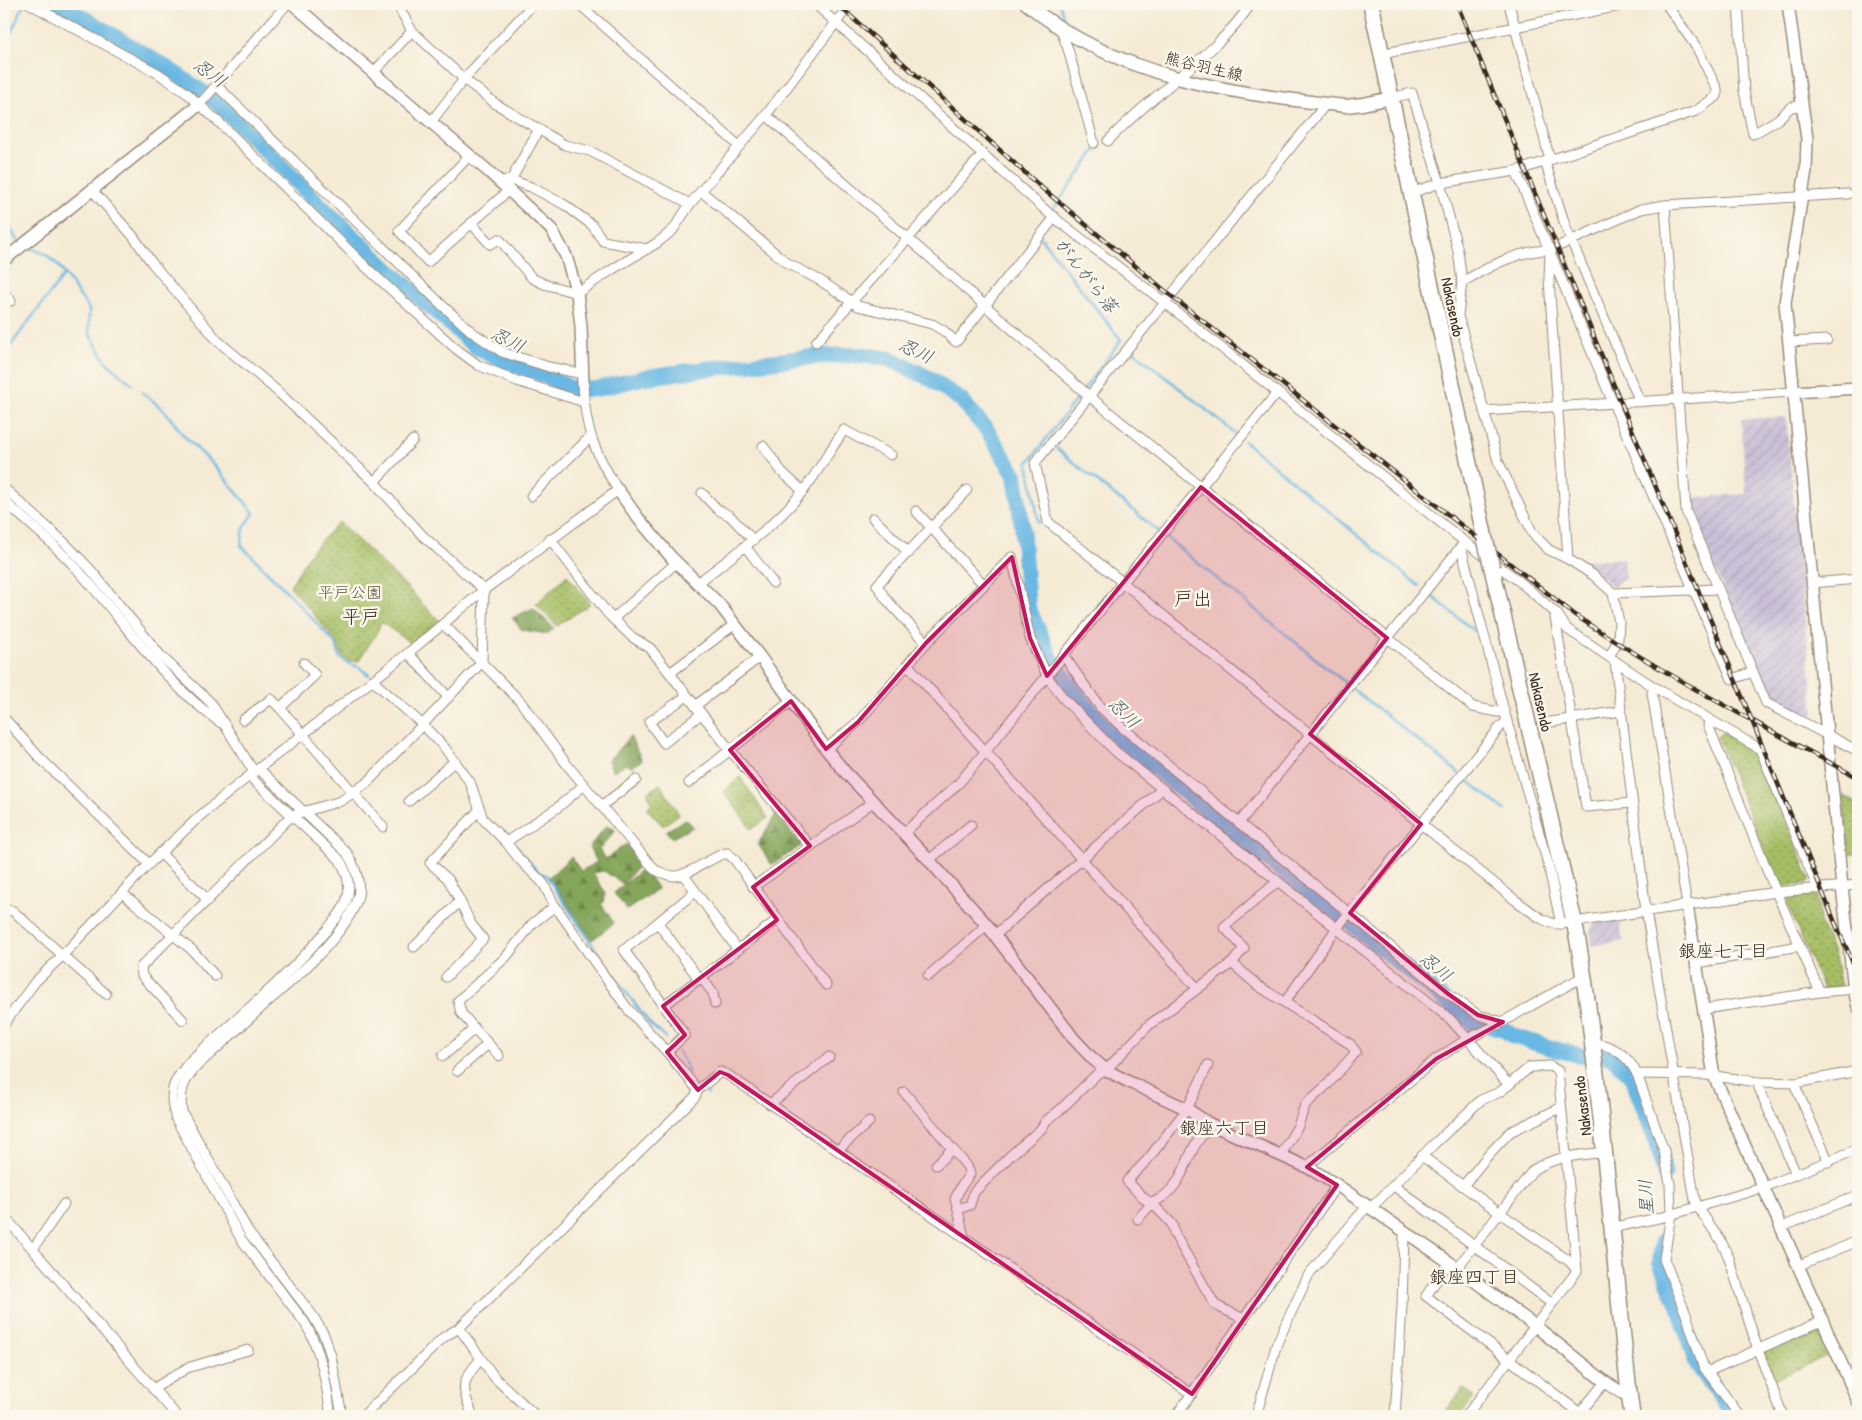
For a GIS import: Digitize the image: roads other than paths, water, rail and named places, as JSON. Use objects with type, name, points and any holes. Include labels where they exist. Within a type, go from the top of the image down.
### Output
[{"type":"highway","name":"Nakasendo","points":[[1371,4],[1380,54],[1567,923],[1584,976],[1605,1152],[1611,1228],[1632,1416]]},
{"type":"main road","name":"熊谷羽生線","points":[[1027,4],[1061,29],[1119,59],[1177,78],[1209,86],[1346,106],[1390,98]]},
{"type":"street","points":[[30,4],[159,74],[188,94],[367,268],[455,348],[478,364],[517,381],[584,399]]},
{"type":"street","points":[[4,260],[200,104],[287,4]]},
{"type":"street","points":[[293,4],[498,181],[510,185],[531,187],[565,206],[592,225],[603,241],[647,249]]},
{"type":"street","points":[[397,4],[412,31],[496,104],[565,145],[590,151],[690,204]]},
{"type":"street","points":[[431,122],[464,78],[533,4]]},
{"type":"street","points":[[579,4],[739,146]]},
{"type":"street","points":[[814,4],[1051,215],[1164,302],[1463,545],[1519,581],[1557,614],[1566,629],[1654,687],[1760,749],[1818,889]]},
{"type":"street","points":[[471,223],[490,244],[499,239],[532,278],[544,284],[576,293],[674,230],[690,204],[766,115],[850,4]]},
{"type":"street","points":[[1108,141],[1213,48],[1250,4]]},
{"type":"street","points":[[1509,4],[1548,161],[1571,240],[1640,402]]},
{"type":"street","points":[[1380,54],[1630,4]]},
{"type":"street","points":[[1411,193],[1440,183],[1516,171],[1548,161],[1696,111],[1717,96],[1717,89],[1697,48],[1666,4]]},
{"type":"street","points":[[1738,4],[1744,91],[1753,134],[1777,120],[1791,107],[1802,106]]},
{"type":"street","points":[[1788,4],[1807,139],[1806,170],[1785,303],[1842,887],[1854,989],[1858,1007]]},
{"type":"street","points":[[1061,29],[1094,143]]},
{"type":"street","points":[[373,73],[412,31]]},
{"type":"street","points":[[217,86],[472,332],[502,352],[583,379]]},
{"type":"street","points":[[1390,98],[1412,93],[1440,183],[1458,250],[1462,282],[1458,316],[1498,461],[1533,534],[1549,550],[1568,559],[1593,575],[1613,593],[1619,622],[1618,640],[1612,659],[1621,711],[1646,911],[1697,1206],[1721,1241],[1729,1258],[1758,1350],[1783,1416]]},
{"type":"street","points":[[1326,104],[1088,395],[1035,463],[1048,522],[1421,824],[1542,919],[1554,924],[1567,923],[1776,892],[1858,885]]},
{"type":"street","points":[[766,115],[1078,387],[1200,487],[1473,707],[1498,712],[1504,711]]},
{"type":"street","points":[[469,156],[398,231],[428,262],[510,185],[539,129]]},
{"type":"street","points":[[816,342],[983,154]]},
{"type":"street","points":[[1516,171],[1613,404],[1732,679],[1753,672]]},
{"type":"street","points":[[510,185],[552,230],[566,256],[576,293],[582,326],[584,399],[590,437],[598,458],[618,490],[638,518],[677,562],[719,604],[826,749],[987,925],[1074,1039],[1106,1070],[1187,1109],[1210,1124],[1309,1168],[1370,1206],[1534,1325],[1605,1382],[1629,1396]]},
{"type":"street","points":[[92,190],[133,236],[152,263],[218,341],[276,390],[374,482],[423,536],[484,590]]},
{"type":"street","points":[[701,192],[787,263],[821,281],[858,306],[932,324],[944,331],[956,342],[1043,232],[1051,215]]},
{"type":"street","points":[[1462,282],[1502,261],[1540,250],[1550,250],[1641,209],[1666,205],[1848,194]]},
{"type":"street","points":[[1666,205],[1686,511],[1766,703],[1858,751]]},
{"type":"street","points":[[1550,250],[1549,279],[1568,559]]},
{"type":"street","points":[[4,293],[11,301]]},
{"type":"street","points":[[1789,342],[1827,340]]},
{"type":"street","points":[[1484,412],[1858,388]]},
{"type":"street","points":[[904,833],[958,783],[985,752],[1277,393]]},
{"type":"street","points":[[699,582],[749,543],[783,513],[803,491],[844,430],[891,455]]},
{"type":"street","points":[[531,496],[590,437]]},
{"type":"street","points":[[374,482],[413,440]]},
{"type":"street","points":[[763,446],[782,472],[803,491]]},
{"type":"street","points":[[4,488],[62,546],[84,576],[155,662],[204,712],[225,726],[254,772],[292,815],[339,859],[346,869],[349,888],[347,900],[342,911],[304,956],[193,1058],[178,1074],[172,1091],[172,1105],[176,1120],[241,1239],[305,1323],[314,1338],[322,1360],[331,1416]]},
{"type":"street","points":[[4,1024],[35,982],[149,864],[201,815],[408,653],[484,590],[618,490]]},
{"type":"street","points":[[926,643],[886,598],[877,585],[967,490]]},
{"type":"street","points":[[702,494],[717,509],[730,516],[774,583]]},
{"type":"street","points":[[4,501],[62,546]]},
{"type":"street","points":[[916,511],[984,585]]},
{"type":"street","points":[[872,518],[909,553]]},
{"type":"street","points":[[550,539],[614,619],[632,637],[650,648],[730,750],[810,846]]},
{"type":"street","points":[[1239,823],[1463,545]]},
{"type":"street","points":[[1463,545],[1507,722],[1567,923]]},
{"type":"street","points":[[826,749],[858,722],[926,643],[1012,557],[1030,638],[1063,698],[1115,751],[1450,1019],[1508,1085]]},
{"type":"street","points":[[614,619],[677,562]]},
{"type":"street","points":[[1812,583],[1858,579]]},
{"type":"street","points":[[1613,593],[1718,589]]},
{"type":"street","points":[[183,1020],[142,976],[141,967],[292,815],[341,801],[368,782],[482,662],[484,590]]},
{"type":"street","points":[[1557,614],[1555,617],[1586,807],[1632,803]]},
{"type":"street","points":[[443,624],[520,701],[584,786],[655,870],[675,877],[719,854],[728,853],[826,985]]},
{"type":"street","points":[[670,673],[735,624]]},
{"type":"street","points":[[408,653],[448,697]]},
{"type":"street","points":[[695,706],[760,658]]},
{"type":"street","points":[[1063,658],[1100,707],[1123,728],[1447,993],[1478,1015],[1500,1023]]},
{"type":"street","points":[[280,708],[315,675],[304,663]]},
{"type":"street","points":[[908,666],[1197,988]]},
{"type":"street","points":[[372,680],[424,725],[455,761],[470,782],[483,819],[543,883],[555,906],[627,1008],[698,1090]]},
{"type":"street","points":[[1654,687],[1652,693],[1714,1076],[1858,1401]]},
{"type":"street","points":[[687,696],[649,722],[664,743],[701,714]]},
{"type":"street","points":[[243,720],[271,699],[383,827]]},
{"type":"street","points":[[688,783],[791,701]]},
{"type":"street","points":[[1551,722],[1621,711]]},
{"type":"street","points":[[4,718],[40,758],[149,864]]},
{"type":"street","points":[[1710,721],[1708,725],[1776,892],[1820,992]]},
{"type":"street","points":[[1284,1002],[1338,928],[1501,726],[1507,722]]},
{"type":"street","points":[[409,801],[455,761]]},
{"type":"street","points":[[254,772],[305,812],[347,853],[354,864],[359,888],[349,916],[312,963],[199,1064],[187,1077],[182,1088],[180,1100],[182,1112],[250,1233],[313,1316],[324,1335],[331,1356],[342,1416]]},
{"type":"street","points":[[602,806],[636,780]]},
{"type":"street","points":[[506,842],[557,808],[584,786]]},
{"type":"street","points":[[995,935],[1083,860],[1162,788]]},
{"type":"street","points":[[753,887],[873,802]]},
{"type":"street","points":[[446,977],[483,939],[470,924],[460,900],[448,879],[430,862],[480,809]]},
{"type":"street","points":[[929,860],[971,825]]},
{"type":"street","points":[[160,853],[208,900]]},
{"type":"street","points":[[683,874],[694,892],[738,950]]},
{"type":"street","points":[[958,1209],[970,1205],[974,1192],[1011,1155],[1041,1129],[1046,1121],[1098,1073],[1106,1070],[1150,1025],[1232,963],[1244,948],[1224,927],[1278,882]]},
{"type":"street","points":[[667,1052],[685,1035],[624,950],[694,892]]},
{"type":"street","points":[[122,893],[203,960],[215,976]]},
{"type":"street","points":[[414,947],[460,900]]},
{"type":"street","points":[[499,1056],[461,1013],[458,1001],[506,957],[532,924],[555,906]]},
{"type":"street","points":[[4,912],[6,910],[13,911],[106,994]]},
{"type":"street","points":[[663,1006],[777,920]]},
{"type":"street","points":[[658,923],[713,993],[715,1004]]},
{"type":"street","points":[[928,976],[987,925]]},
{"type":"street","points":[[1697,963],[1800,946]]},
{"type":"street","points":[[1232,963],[1257,985],[1350,1044],[1356,1052],[1329,1083],[1305,1105],[1298,1126],[1281,1155]]},
{"type":"street","points":[[1309,1168],[1311,1163],[1436,1058],[1467,1039],[1500,1023],[1584,976]]},
{"type":"street","points":[[1704,1010],[1820,992],[1854,989]]},
{"type":"street","points":[[443,1056],[474,1029]]},
{"type":"street","points":[[1592,1040],[1612,1047],[1633,1065],[1637,1074],[1664,1151],[1670,1184],[1664,1259],[1687,1316],[1701,1361],[1740,1416]]},
{"type":"street","points":[[457,1071],[488,1044]]},
{"type":"street","points":[[770,1104],[829,1057]]},
{"type":"street","points":[[1208,1065],[1187,1109],[1148,1159],[1127,1181],[1172,1224],[1175,1235],[1215,1305],[1244,1320]]},
{"type":"street","points":[[1256,1416],[1277,1343],[1309,1274],[1362,1211],[1376,1203],[1481,1100],[1500,1092],[1530,1067],[1550,1066],[1558,1071],[1560,1108],[1577,1270],[1466,1416]]},
{"type":"street","points":[[1637,1074],[1714,1076],[1758,1082],[1796,1083],[1858,1071]]},
{"type":"street","points":[[363,1416],[444,1337],[459,1328],[695,1097],[698,1090],[720,1072],[728,1074],[1192,1394]]},
{"type":"street","points":[[1758,1082],[1796,1174]]},
{"type":"street","points":[[1796,1083],[1796,1088],[1829,1162]]},
{"type":"street","points":[[904,1092],[967,1166],[970,1174],[955,1199],[964,1238]]},
{"type":"street","points":[[1464,1186],[1490,1153],[1510,1132],[1560,1108]]},
{"type":"street","points":[[838,1150],[868,1122]]},
{"type":"street","points":[[1138,1219],[1152,1203],[1164,1198],[1179,1182],[1196,1145],[1210,1124]]},
{"type":"street","points":[[936,1165],[952,1149]]},
{"type":"street","points":[[1611,1228],[1668,1215],[1762,1188],[1858,1149]]},
{"type":"street","points":[[1605,1152],[1548,1161],[1533,1170],[1475,1246],[1453,1265],[1426,1296],[1581,1415],[1605,1382]]},
{"type":"street","points":[[1422,1156],[1569,1261],[1577,1270]]},
{"type":"street","points":[[1176,1416],[1337,1185]]},
{"type":"street","points":[[1394,1186],[1551,1303]]},
{"type":"street","points":[[1780,1228],[1858,1195]]},
{"type":"street","points":[[33,1249],[64,1204]]},
{"type":"street","points":[[4,1216],[177,1416]]},
{"type":"street","points":[[1395,1416],[1404,1236],[1407,1232]]},
{"type":"street","points":[[1797,1266],[1858,1241]]},
{"type":"street","points":[[1707,1372],[1822,1321]]},
{"type":"street","points":[[459,1328],[494,1378],[536,1416]]},
{"type":"street","points":[[153,1389],[187,1368],[248,1350]]},
{"type":"street","points":[[473,1416],[464,1394],[464,1382],[480,1360]]},
{"type":"waterway","points":[[4,48],[24,4]]},
{"type":"waterway","name":"忍川","points":[[56,4],[86,19],[169,69],[217,102],[326,211],[393,274],[476,347],[504,362],[541,374],[575,390],[596,389],[646,377],[705,369],[821,356],[864,355],[890,359],[931,379],[961,400],[987,430],[1015,475],[1022,525],[1028,607],[1051,659],[1103,725],[1249,845],[1359,930],[1473,1023],[1502,1028],[1513,1036],[1558,1050],[1580,1055],[1611,1056],[1631,1075],[1657,1142],[1665,1175]]},
{"type":"waterway","name":"がんがら落","points":[[1060,4],[1066,26]]},
{"type":"waterway","name":"がんがら落","points":[[1070,39],[1076,60]]},
{"type":"waterway","name":"がんがら落","points":[[1051,212],[1099,146],[1098,143]]},
{"type":"waterway","points":[[4,214],[16,239],[20,242]]},
{"type":"waterway","name":"がんがら落","points":[[1038,234],[1036,233],[1048,216]]},
{"type":"waterway","name":"がんがら落","points":[[1039,523],[1028,463],[1121,340],[1041,238]]},
{"type":"waterway","points":[[27,247],[45,254],[58,265],[89,309],[89,333],[107,363],[132,384]]},
{"type":"waterway","points":[[4,354],[64,275]]},
{"type":"waterway","points":[[1131,349],[1236,434]]},
{"type":"waterway","points":[[142,392],[165,411],[184,436],[215,466],[254,513],[244,528],[241,545],[336,644],[340,658],[359,667],[369,675]]},
{"type":"waterway","points":[[1244,441],[1419,586]]},
{"type":"waterway","points":[[1056,448],[1347,684]]},
{"type":"waterway","points":[[4,494],[37,524]]},
{"type":"waterway","points":[[1432,596],[1474,631]]},
{"type":"waterway","points":[[161,662],[205,706]]},
{"type":"waterway","points":[[1352,688],[1459,773]]},
{"type":"waterway","points":[[1463,777],[1505,810]]},
{"type":"waterway","points":[[265,783],[295,811]]},
{"type":"waterway","points":[[299,815],[347,862]]},
{"type":"waterway","points":[[496,827],[508,834]]},
{"type":"waterway","points":[[514,843],[538,872],[546,875],[608,968],[650,1024],[666,1038]]},
{"type":"waterway","points":[[351,871],[354,888],[353,898]]},
{"type":"waterway","points":[[323,943],[342,920]]},
{"type":"waterway","points":[[678,1051],[689,1072]]},
{"type":"waterway","points":[[176,1102],[181,1080]]},
{"type":"waterway","points":[[704,1089],[708,1094]]},
{"type":"waterway","points":[[197,1150],[246,1236]]},
{"type":"waterway","name":"星川","points":[[1663,1241],[1660,1262],[1681,1313],[1696,1363],[1734,1416]]},
{"type":"waterway","points":[[252,1245],[309,1319],[320,1337],[327,1358],[337,1416]]},
{"type":"railway","points":[[837,4],[1042,188],[1170,295],[1575,615],[1679,680],[1858,778]]},
{"type":"railway","points":[[1457,4],[1836,925],[1858,974]]},
{"type":"district","name":"戸出","points":[[1193,598]]},
{"type":"district","name":"平戸","points":[[361,616]]},
{"type":"district","name":"銀座七丁目","points":[[1723,951]]},
{"type":"district","name":"銀座六丁目","points":[[1224,1128]]},
{"type":"district","name":"銀座四丁目","points":[[1474,1277]]},
{"type":"park label","name":"平戸公園","points":[[350,592]]}]
